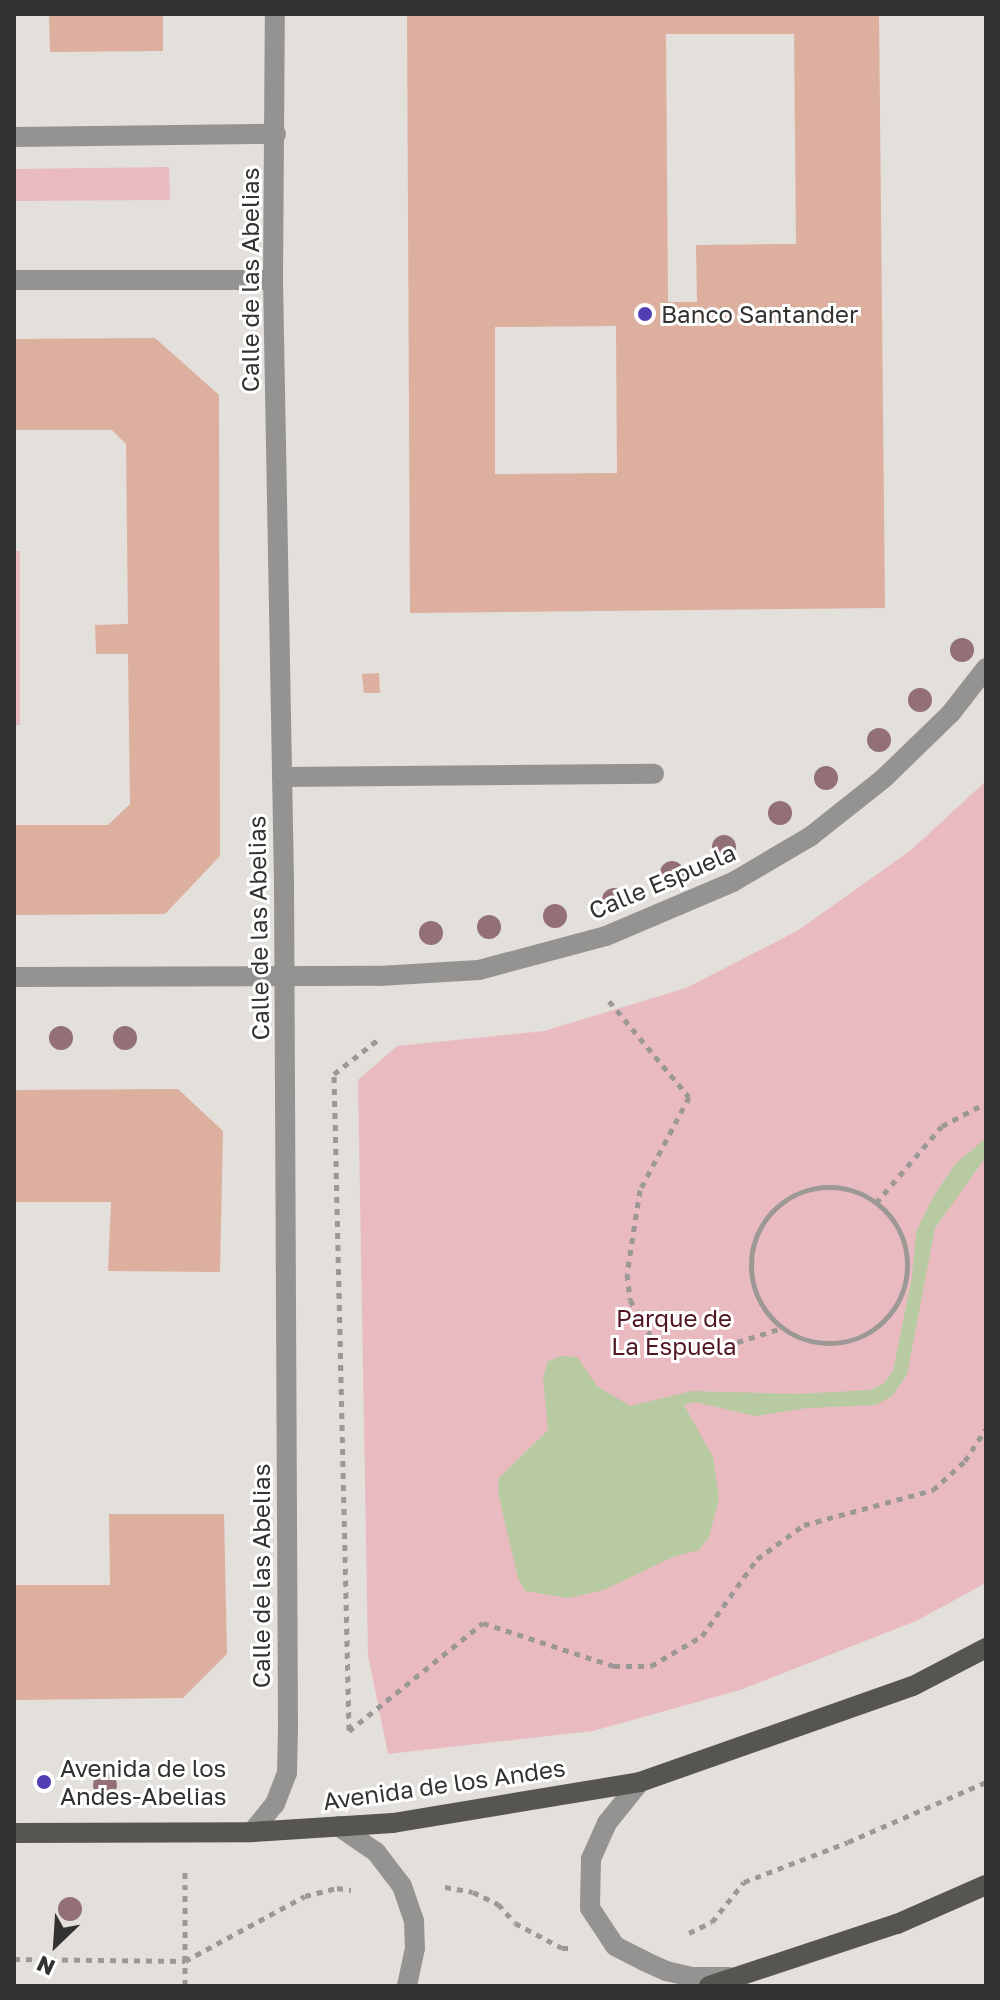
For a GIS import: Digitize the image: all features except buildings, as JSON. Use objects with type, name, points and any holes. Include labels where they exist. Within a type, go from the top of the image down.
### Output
[{"type":"main road","name":"Avenida de los Andes","points":[[14,1833],[252,1832],[393,1823],[640,1782],[913,1686],[986,1648]]},
{"type":"main road","points":[[709,1986],[897,1924],[986,1885]]},
{"type":"street","name":"Calle de las Abelias","points":[[252,1832],[275,1804],[287,1773],[285,975],[273,280],[275,14]]},
{"type":"street","points":[[14,137],[276,134]]},
{"type":"street","points":[[14,280],[273,280]]},
{"type":"street","name":"Calle Espuela","points":[[14,977],[379,976],[479,970],[606,936],[733,882],[811,836],[883,779],[951,713],[986,668]]},
{"type":"street","points":[[282,777],[654,774]]},
{"type":"street","points":[[640,1782],[607,1823],[591,1859],[590,1908],[615,1946],[666,1971],[692,1977],[742,1977]]},
{"type":"street","points":[[338,1826],[376,1852],[402,1886],[414,1921],[415,1948],[407,1986]]},
{"type":"path","points":[[609,1001],[689,1097],[640,1190],[627,1274],[630,1300],[657,1347],[703,1353],[782,1328]]},
{"type":"path","points":[[380,1038],[334,1074],[349,1731],[483,1623],[614,1666],[651,1666],[702,1636],[757,1559],[804,1525],[933,1490],[965,1461],[986,1429]]},
{"type":"path","points":[[876,1203],[942,1126],[986,1103]]},
{"type":"path","points":[[830,1187],[854,1190],[876,1203],[895,1222],[905,1247],[908,1274],[899,1300],[883,1322],[860,1336],[834,1343],[807,1340],[782,1328],[765,1310],[754,1288],[751,1264],[754,1240],[766,1218],[795,1196],[830,1187]]},
{"type":"path","points":[[685,1935],[712,1922],[744,1882],[848,1842],[986,1782]]},
{"type":"path","points":[[185,1870],[185,1986]]},
{"type":"path","points":[[436,1885],[473,1892],[498,1904],[515,1923],[562,1948]]},
{"type":"path","points":[[14,1959],[185,1961],[305,1896],[337,1888],[357,1890]]},
{"type":"green space","points":[[169,167],[170,200],[14,201],[14,169]]},
{"type":"green space","points":[[14,551],[20,551],[20,725],[14,725]]},
{"type":"green space","name":"Parque de La Espuela","points":[[986,781],[986,1583],[916,1621],[740,1690],[593,1731],[388,1754],[368,1655],[358,1080],[397,1046],[544,1031],[686,988],[797,931],[910,851]]},
{"type":"shaded area","points":[[986,1138],[986,1157],[935,1228],[907,1375],[892,1396],[876,1405],[808,1408],[755,1416],[695,1402],[684,1405],[713,1457],[719,1499],[709,1537],[699,1550],[673,1557],[604,1590],[568,1598],[525,1591],[518,1578],[498,1493],[499,1478],[548,1430],[543,1378],[548,1361],[561,1356],[577,1357],[597,1386],[630,1406],[692,1391],[797,1394],[870,1390],[883,1384],[893,1371],[912,1277],[916,1232],[933,1197],[955,1164]]},
{"type":"place","name":"Banco Santander","points":[[645,314]]},
{"type":"place","name":"Avenida de los Andes-Abelias","points":[[44,1782]]}]
